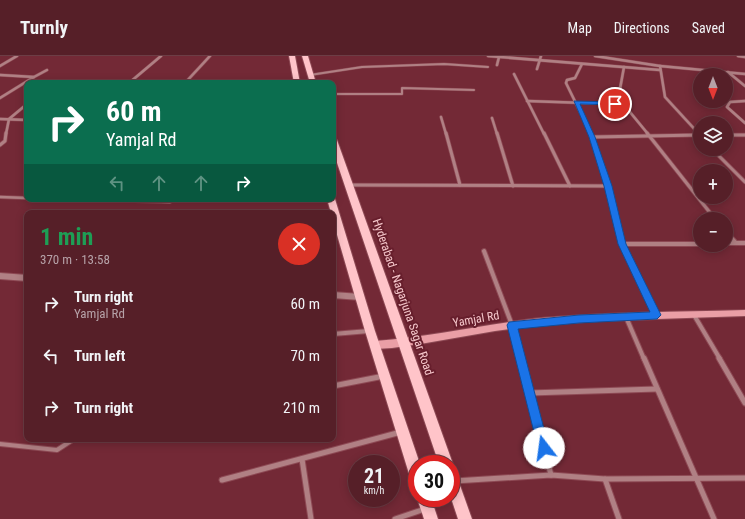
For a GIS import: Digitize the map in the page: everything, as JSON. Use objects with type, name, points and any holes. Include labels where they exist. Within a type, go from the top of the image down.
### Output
[{"type":"main road","points":[[292,56],[296,80]]},
{"type":"main road","points":[[305,56],[312,80]]},
{"type":"main road","name":"Hyderabad - Nagarjuna Sagar Road","points":[[336,149],[443,455]]},
{"type":"main road","points":[[336,216],[370,331],[410,455]]},
{"type":"main road","name":"Yamjal Rd","points":[[375,345],[404,344],[512,325],[657,315],[745,313]]},
{"type":"main road","points":[[460,503],[466,519]]},
{"type":"street","points":[[0,66],[17,56]]},
{"type":"street","points":[[133,80],[161,56]]},
{"type":"street","points":[[188,80],[210,56]]},
{"type":"street","points":[[488,56],[624,67],[693,70]]},
{"type":"street","points":[[537,69],[541,56]]},
{"type":"street","points":[[596,56],[660,68]]},
{"type":"street","points":[[738,56],[745,57]]},
{"type":"street","points":[[497,65],[500,57]]},
{"type":"street","points":[[582,64],[575,78],[567,80],[566,83],[592,137],[608,186],[622,244],[657,315]]},
{"type":"street","points":[[624,67],[620,89],[612,89],[621,105],[628,110],[647,136],[710,212]]},
{"type":"street","points":[[660,68],[665,97],[693,128]]},
{"type":"street","points":[[31,80],[47,70]]},
{"type":"street","points":[[733,73],[745,74]]},
{"type":"street","points":[[514,74],[570,186]]},
{"type":"street","points":[[0,75],[34,78]]},
{"type":"street","points":[[733,76],[745,86]]},
{"type":"street","points":[[0,98],[24,84]]},
{"type":"street","points":[[528,101],[621,105]]},
{"type":"street","points":[[733,102],[745,102]]},
{"type":"street","points":[[0,144],[5,140],[9,119],[24,106]]},
{"type":"street","points":[[728,108],[745,123]]},
{"type":"street","points":[[441,117],[460,185]]},
{"type":"street","points":[[492,118],[513,186]]},
{"type":"street","points":[[0,119],[24,120]]},
{"type":"street","points":[[733,135],[745,134]]},
{"type":"street","points":[[592,137],[693,136]]},
{"type":"street","points":[[719,156],[745,182]]},
{"type":"street","points":[[348,185],[608,186]]},
{"type":"street","points":[[733,240],[736,243]]},
{"type":"street","points":[[733,243],[745,243]]},
{"type":"street","points":[[622,244],[693,244]]},
{"type":"street","points":[[484,250],[512,325],[551,475]]},
{"type":"street","points":[[0,276],[24,278]]},
{"type":"street","points":[[336,295],[360,297]]},
{"type":"street","points":[[694,315],[745,403]]},
{"type":"street","points":[[626,317],[714,519]]},
{"type":"street","points":[[336,334],[370,331]]},
{"type":"street","points":[[336,385],[384,376]]},
{"type":"street","points":[[529,393],[657,389]]},
{"type":"street","points":[[222,480],[402,432]]},
{"type":"street","points":[[302,459],[311,519]]},
{"type":"street","points":[[460,480],[551,475],[606,479],[745,478]]},
{"type":"street","points":[[606,479],[619,519]]},
{"type":"street","points":[[395,519],[427,508]]},
{"type":"lane","points":[[310,75],[362,67],[444,64],[488,67]]},
{"type":"lane","points":[[336,94],[402,94],[402,88],[474,90]]},
{"type":"lane","points":[[0,197],[24,198]]},
{"type":"lane","points":[[0,444],[57,450],[69,442]]},
{"type":"route","points":[[544,448],[512,325],[579,319],[657,315],[622,244],[608,186],[592,137],[576,102],[615,104]]}]
